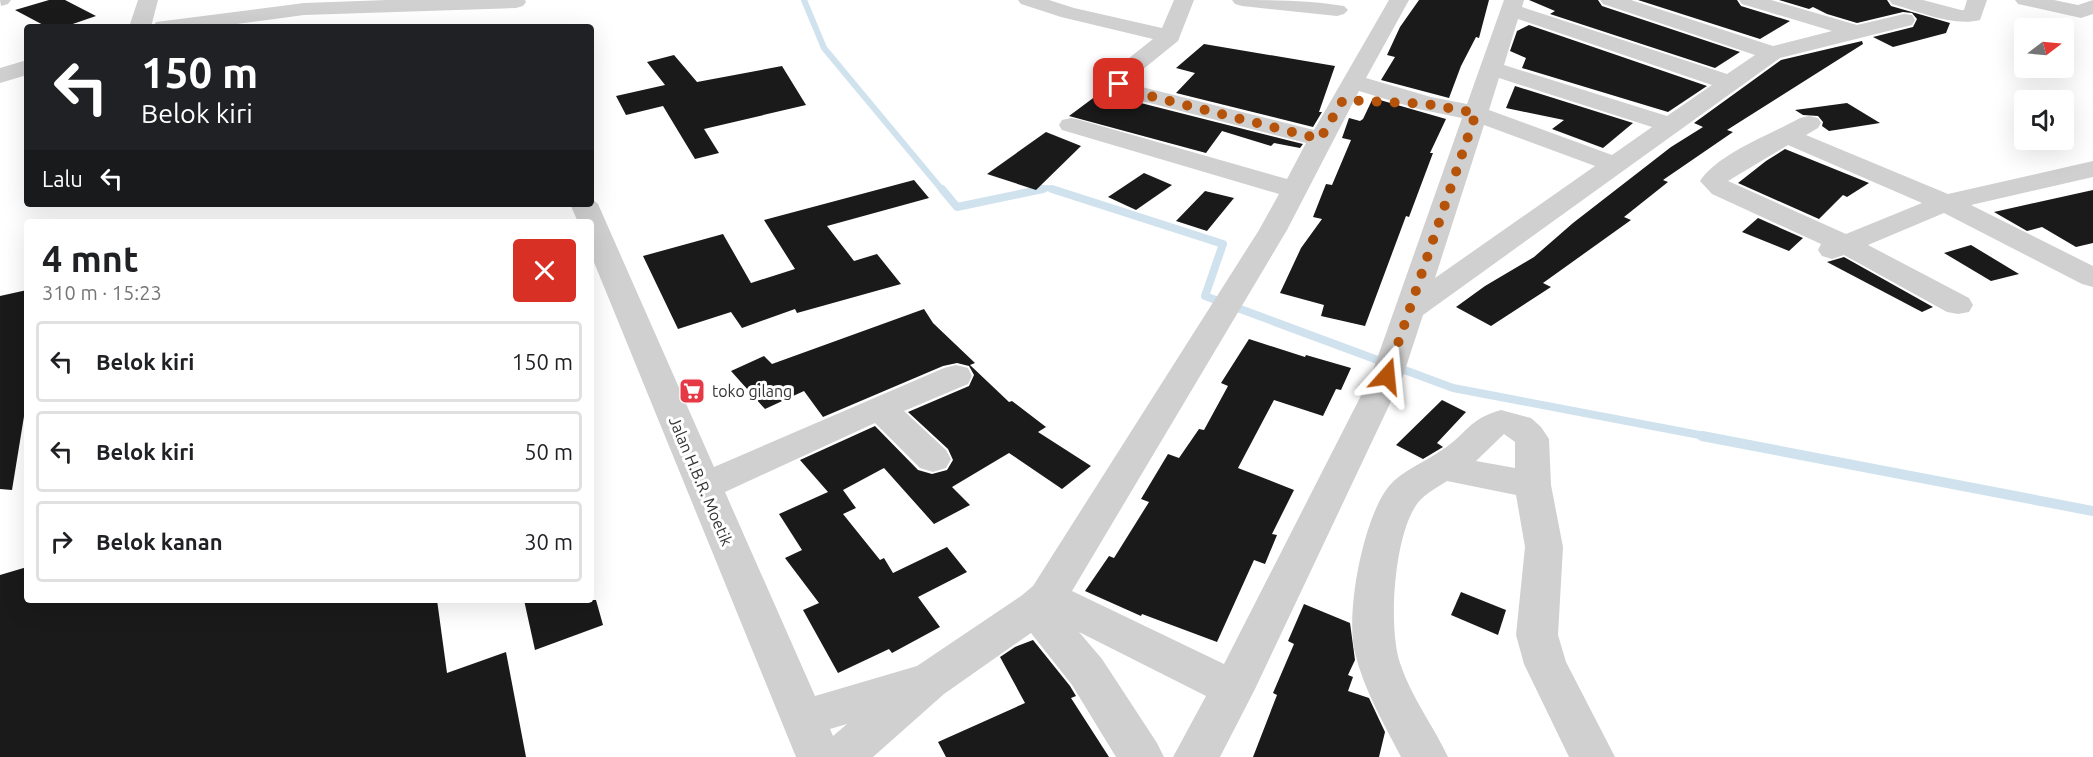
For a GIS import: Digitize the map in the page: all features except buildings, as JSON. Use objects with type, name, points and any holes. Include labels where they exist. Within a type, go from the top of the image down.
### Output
[{"type":"street","points":[[141,24],[148,0]]},
{"type":"street","points":[[1028,0],[1076,6],[1170,36]]},
{"type":"street","points":[[1184,0],[1170,36],[1122,75],[1119,79],[1121,86],[1130,91],[1320,139]]},
{"type":"street","points":[[1242,0],[1337,10]]},
{"type":"street","points":[[841,757],[929,681],[1041,602],[1240,284],[1399,0]]},
{"type":"street","points":[[1610,0],[1772,53]]},
{"type":"street","points":[[1749,0],[1858,32]]},
{"type":"street","points":[[1410,310],[1772,53],[1858,32],[1901,10],[1973,16],[1977,0]]},
{"type":"street","points":[[2025,0],[2081,12],[2093,6]]},
{"type":"street","points":[[182,24],[301,4],[392,3],[518,8]]},
{"type":"street","points":[[1196,757],[1233,689],[1392,362],[1513,5],[1729,83]]},
{"type":"street","points":[[0,76],[24,68]]},
{"type":"street","points":[[1491,68],[1671,125]]},
{"type":"street","points":[[1348,90],[1476,113],[1615,165]]},
{"type":"street","points":[[1071,125],[1294,190]]},
{"type":"street","points":[[1958,305],[1833,250],[1721,188],[1713,181],[1752,154],[1798,129],[2093,278]]},
{"type":"street","points":[[1833,250],[1945,203],[2093,169]]},
{"type":"street","name":"Jalan H.B.R. Moetik","points":[[594,228],[819,757]]},
{"type":"street","points":[[703,488],[956,376]]},
{"type":"street","points":[[880,408],[933,459]]},
{"type":"street","points":[[1425,757],[1388,684],[1377,656],[1373,638],[1379,558],[1393,513],[1407,491],[1444,468],[1490,426],[1509,422],[1526,432],[1532,439],[1533,485],[1544,548],[1537,634],[1540,649],[1545,664],[1592,757]]},
{"type":"street","points":[[1444,468],[1533,485]]},
{"type":"street","points":[[1041,602],[1114,631],[1233,689]]},
{"type":"street","points":[[1041,602],[1141,757]]},
{"type":"street","points":[[1087,672],[1114,631]]},
{"type":"street","points":[[804,718],[929,681]]},
{"type":"waterway","points":[[804,0],[824,48],[943,191]]},
{"type":"waterway","points":[[1035,191],[1048,188],[1056,191]]},
{"type":"waterway","points":[[942,189],[957,207],[1043,189]]},
{"type":"waterway","points":[[1052,189],[1223,244],[1205,296],[1453,388],[1710,437]]},
{"type":"waterway","points":[[1702,436],[2093,511]]},
{"type":"place","name":"toko gilang","points":[[692,391]]},
{"type":"route","points":[[1119,84],[1130,91],[1320,139],[1343,100],[1427,104],[1476,113],[1387,376]]}]
